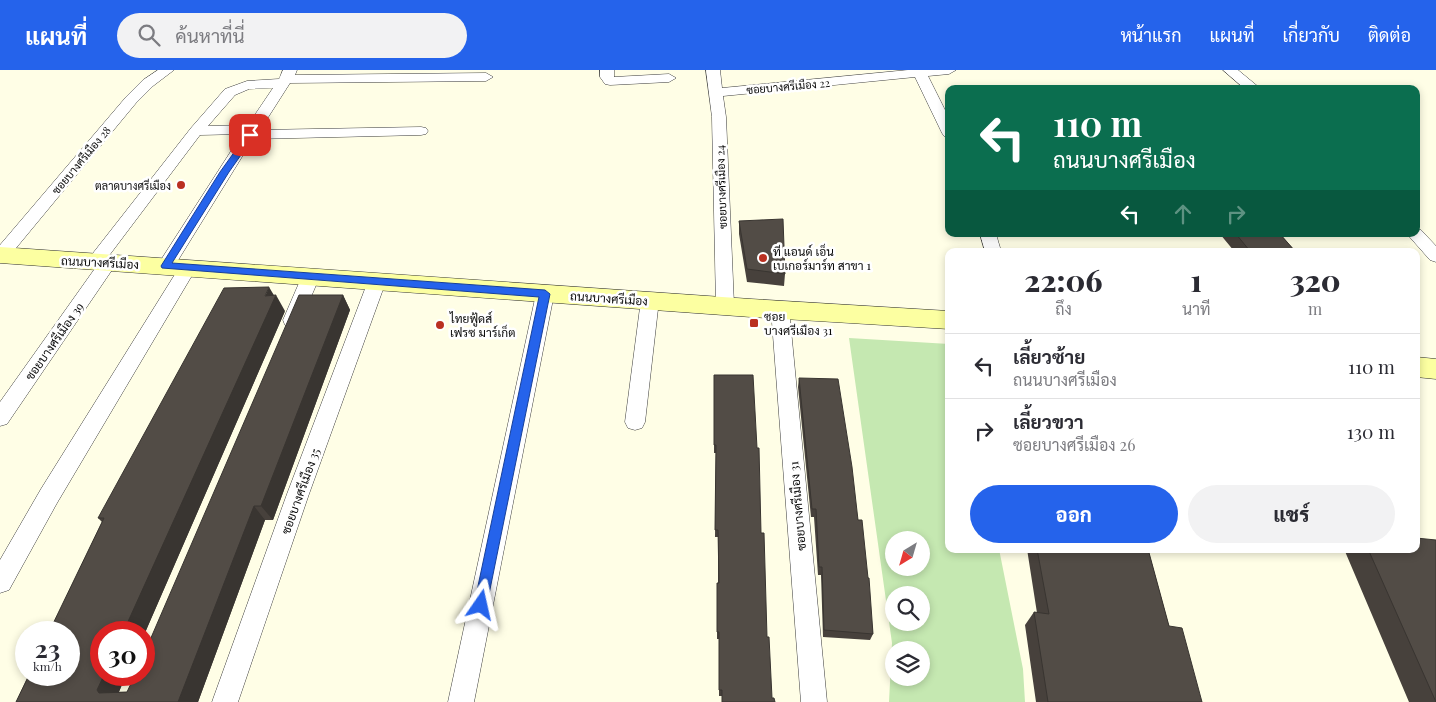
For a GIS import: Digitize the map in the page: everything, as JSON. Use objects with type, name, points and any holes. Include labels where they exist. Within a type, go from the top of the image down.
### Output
[{"type":"street","name":"ซอยบางศรีเมือง 28","points":[[0,255],[131,100],[148,83],[167,70]]},
{"type":"street","points":[[607,70],[607,77],[610,81],[669,80]]},
{"type":"street","name":"ซอยบางศรีเมือง 24","points":[[713,70],[719,117],[725,305]]},
{"type":"street","name":"ซอยบางศรีเมือง 22","points":[[716,93],[950,70]]},
{"type":"street","points":[[1230,70],[1249,85]]},
{"type":"street","points":[[920,74],[945,125]]},
{"type":"street","points":[[0,582],[177,266],[225,172],[286,77]]},
{"type":"street","name":"ซอยบางศรีเมือง 39","points":[[0,418],[102,262],[196,131],[230,92],[238,87],[286,77],[486,78]]},
{"type":"street","points":[[196,131],[421,131]]},
{"type":"street","points":[[1418,237],[1436,256]]},
{"type":"street","name":"ถนนบางศรีเมือง","points":[[0,255],[177,266],[545,294],[945,320]]},
{"type":"street","points":[[284,340],[311,276]]},
{"type":"street","name":"ซอยบางศรีเมือง 35","points":[[225,702],[298,494],[378,282]]},
{"type":"street","points":[[461,702],[545,294]]},
{"type":"street","points":[[635,422],[650,300]]},
{"type":"street","name":"ซอยบางศรีเมือง 31","points":[[780,309],[814,702]]},
{"type":"street","points":[[1420,367],[1436,368]]},
{"type":"green space","points":[[849,338],[945,344],[945,553],[1000,553],[1023,669],[1025,702],[889,702],[890,686],[930,686],[930,641],[892,641],[890,631],[930,631],[930,586],[885,586],[885,593]]},
{"type":"building","name":"ที แอนด์ เอ็น เบเกอร์มาร์ท สาขา 1","points":[[783,219],[785,274],[747,269],[739,221]]},
{"type":"building","points":[[1238,237],[1283,237],[1292,248],[1248,248]]},
{"type":"building","points":[[269,287],[265,296],[276,295],[128,621],[90,621],[90,686],[99,686],[97,690],[99,693],[127,692],[130,686],[155,686],[155,629],[299,295],[343,295],[261,506],[254,506],[178,702],[16,702],[24,686],[80,686],[80,621],[54,621],[104,518],[98,518],[224,288]]},
{"type":"building","points":[[714,375],[753,375],[757,448],[759,448],[761,533],[764,533],[767,637],[769,637],[772,698],[774,698],[775,702],[722,702],[722,690],[719,690],[717,583],[719,583],[718,530],[715,530],[716,445],[714,445]]},
{"type":"building","points":[[799,378],[838,379],[852,467],[858,520],[862,520],[873,634],[824,630],[822,567],[819,567],[816,509],[812,509]]},
{"type":"building","points":[[1420,538],[1436,540],[1436,702],[1370,553],[1420,553]]},
{"type":"building","points":[[1038,553],[1149,553],[1169,626],[1182,628],[1202,702],[1048,702],[1034,612],[1049,614]]},
{"type":"place","name":"ตลาดบางศรีเมือง","points":[[181,185]]},
{"type":"place","name":"ที แอนด์ เอ็น เบเกอร์มาร์ท สาขา 1","points":[[763,258]]},
{"type":"place","name":"ซอย บางศรีเมือง 31","points":[[754,323]]},
{"type":"place","name":"ไทยฟู้ดส์ เฟรซ มาร์เก็ต","points":[[440,325]]},
{"type":"route","points":[[250,135],[166,266],[545,294],[481,605]]}]
